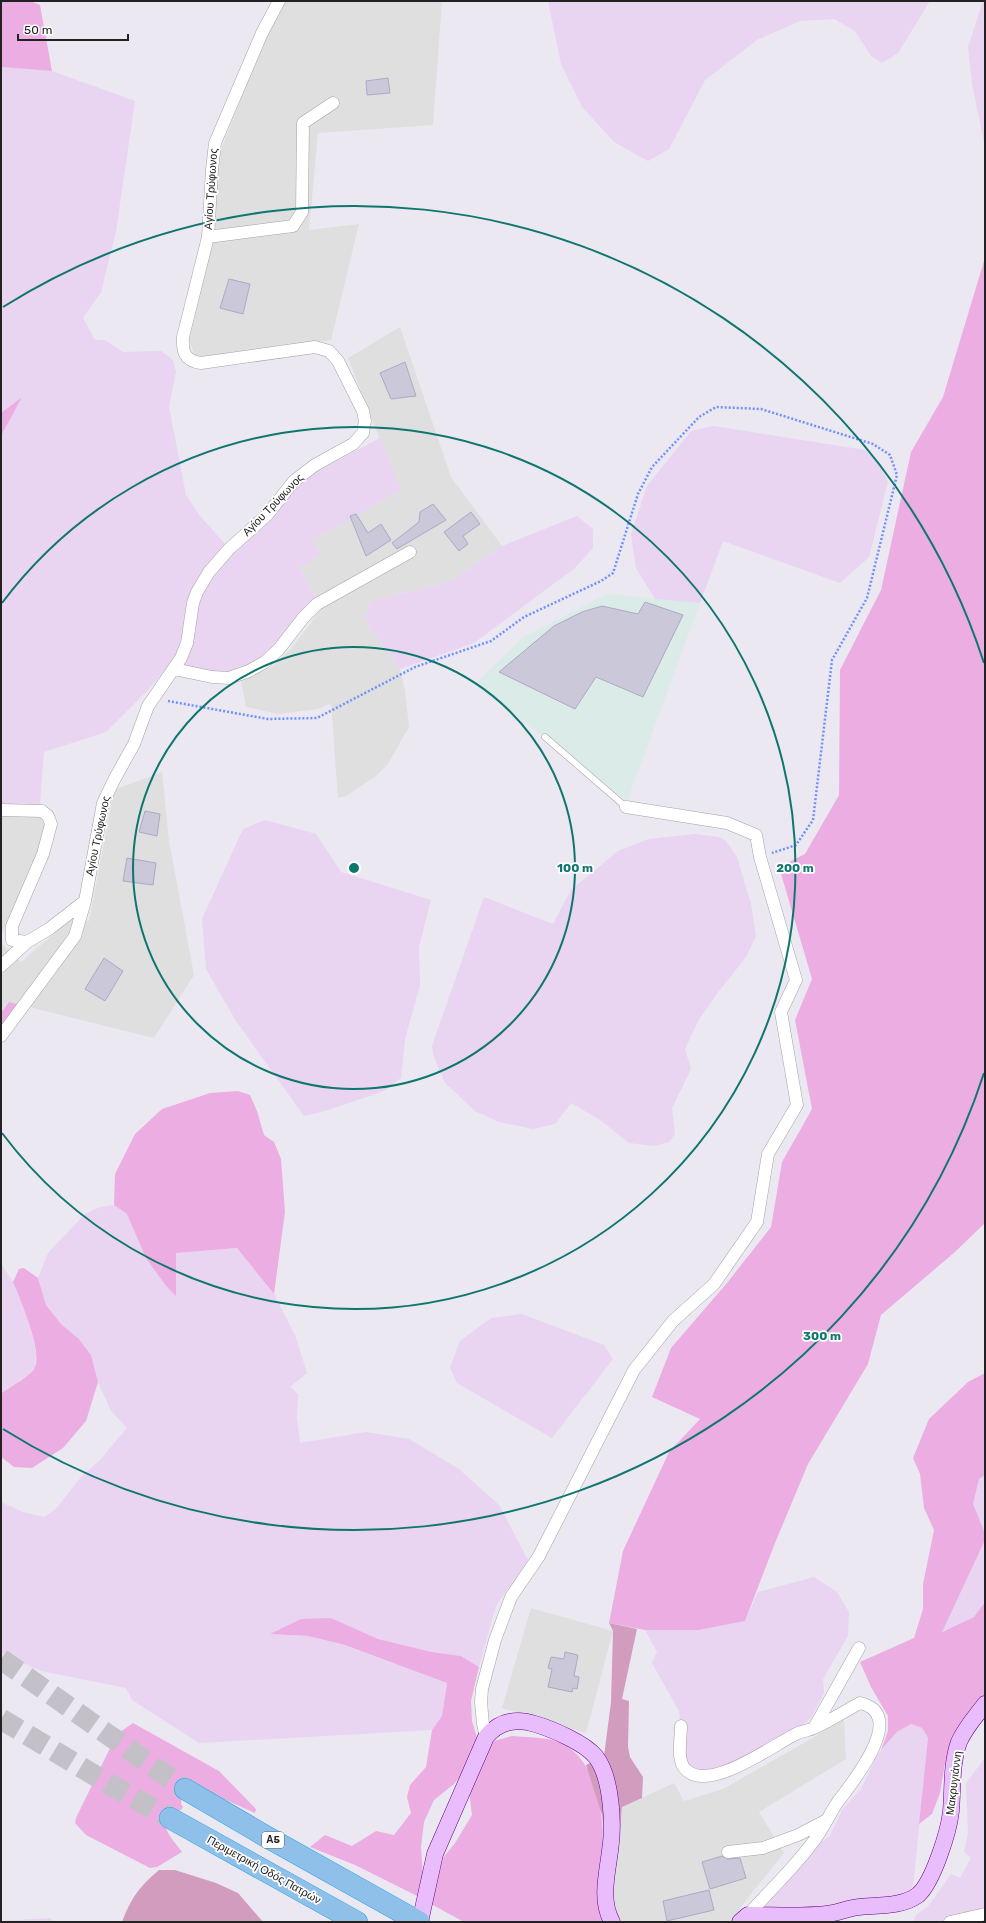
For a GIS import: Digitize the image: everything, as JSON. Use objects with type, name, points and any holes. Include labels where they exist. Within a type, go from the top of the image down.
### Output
[{"type":"highway","name":"Α5","points":[[185,1788],[223,1812],[420,1922]]},
{"type":"highway","name":"Περιμετρική Οδός Πατρών","points":[[170,1818],[352,1919]]},
{"type":"street","name":"Αγίου Τρύφωνος","points":[[1,1036],[75,936],[85,901],[103,803],[110,786],[134,744],[142,718],[153,698],[181,658],[187,643],[195,596],[212,569],[232,546],[267,515],[294,481],[315,465],[357,441],[363,433],[365,424],[359,403],[338,361],[333,354],[325,349],[315,347],[208,363],[192,362],[187,358],[183,349],[183,337],[208,237],[215,143],[262,33],[279,1]]},
{"type":"street","points":[[208,237],[293,226],[302,212],[303,123],[333,103]]},
{"type":"street","points":[[174,669],[212,677],[230,678],[249,671],[265,662],[279,649],[306,614],[317,604],[410,552]]},
{"type":"street","points":[[486,1737],[481,1702],[482,1689],[495,1640],[508,1604],[539,1556],[634,1370],[673,1321],[714,1284],[757,1222],[768,1154],[797,1105],[781,1012],[796,980],[760,857],[756,834],[727,823],[626,807]]},
{"type":"street","points":[[1,810],[42,811],[48,816],[51,824],[44,854],[12,926],[12,940],[27,942]]},
{"type":"street","points":[[1,966],[27,942],[49,929],[85,901]]},
{"type":"street","points":[[813,1729],[859,1648]]},
{"type":"street","points":[[681,1726],[681,1763],[685,1770],[693,1776],[707,1776],[726,1772],[796,1734],[813,1729],[860,1703],[870,1705],[878,1715],[879,1729],[872,1755],[825,1821],[814,1841],[744,1918]]},
{"type":"street","name":"Μακρυγιάννη","points":[[744,1918],[818,1918],[858,1907],[886,1905],[908,1900],[919,1894],[930,1880],[942,1847],[951,1812],[952,1783],[955,1757],[959,1742],[984,1706]]},
{"type":"street","points":[[420,1922],[435,1854],[486,1737],[495,1728],[510,1722],[523,1722],[559,1734],[582,1746],[596,1757],[602,1768],[613,1816],[611,1846],[604,1891],[606,1912],[612,1922]]},
{"type":"street","points":[[728,1852],[763,1848],[798,1835],[825,1821]]},
{"type":"street","points":[[950,1922],[985,1914]]},
{"type":"lane","points":[[545,737],[626,807]]},
{"type":"path","points":[[153,698],[268,719],[317,718],[415,667],[491,641],[524,616],[601,581],[613,573],[638,494],[652,467],[699,417],[716,407],[761,409],[873,444],[890,455],[897,475],[867,598],[832,660],[813,820],[796,845],[760,857]]},
{"type":"shaded area","points":[[1,1],[30,1],[40,5],[52,71],[1,67]]},
{"type":"shaded area","points":[[283,1],[442,1],[433,125],[318,133],[309,230],[359,224],[331,340],[207,357],[195,355],[189,341],[213,242],[218,158],[266,34]]},
{"type":"shaded area","points":[[548,1],[930,1],[898,53],[882,63],[871,56],[855,31],[834,19],[800,21],[757,40],[705,80],[669,149],[648,161],[614,142],[582,107],[561,64]]},
{"type":"shaded area","points":[[983,1],[985,1],[985,147],[972,84],[968,47]]},
{"type":"shaded area","points":[[1,67],[52,71],[135,101],[116,231],[101,292],[83,318],[95,340],[105,340],[123,352],[161,351],[173,360],[176,372],[169,407],[186,495],[200,516],[233,553],[264,527],[281,502],[301,480],[380,438],[401,490],[312,540],[321,554],[299,568],[316,598],[307,604],[295,623],[264,659],[228,674],[170,664],[147,691],[106,732],[44,752],[39,815],[1,815],[1,436],[21,398],[1,413]]},
{"type":"shaded area","points":[[985,246],[985,1223],[955,1252],[881,1315],[868,1364],[808,1464],[775,1543],[745,1621],[699,1630],[645,1630],[609,1623],[623,1551],[669,1452],[700,1419],[652,1397],[671,1348],[727,1283],[771,1227],[782,1162],[812,1109],[795,1020],[812,979],[779,867],[805,854],[839,795],[840,670],[881,590],[911,452],[943,397],[984,261]]},
{"type":"shaded area","points":[[400,327],[451,477],[502,546],[449,582],[372,601],[364,619],[400,669],[405,690],[409,727],[388,764],[376,776],[346,796],[338,798],[331,703],[318,709],[278,714],[246,707],[241,681],[270,668],[291,649],[322,608],[299,568],[312,540],[400,490],[348,358]]},
{"type":"shaded area","points":[[22,397],[1,436],[1,413]]},
{"type":"shaded area","points":[[714,426],[865,450],[879,464],[888,482],[869,557],[840,583],[723,541],[700,603],[655,599],[636,568],[631,534],[647,486],[691,431]]},
{"type":"shaded area","points":[[577,516],[593,529],[593,548],[575,568],[474,643],[400,669],[364,619],[372,601],[449,582],[502,546]]},
{"type":"shaded area","points":[[607,594],[700,603],[627,801],[475,684],[522,638]]},
{"type":"shaded area","points":[[162,772],[169,841],[194,975],[154,1038],[9,1002],[1,1013],[1,943],[21,962],[71,919],[89,921],[114,790]]},
{"type":"shaded area","points":[[1,815],[39,815],[45,826],[36,859],[1,936]]},
{"type":"shaded area","points":[[265,820],[316,834],[341,872],[431,900],[419,947],[420,985],[405,1039],[401,1078],[384,1091],[325,1111],[304,1116],[236,1021],[206,969],[202,919],[243,829]]},
{"type":"shaded area","points":[[695,834],[719,837],[726,841],[737,857],[751,904],[756,936],[746,957],[698,1021],[685,1049],[691,1069],[672,1108],[675,1134],[669,1142],[654,1146],[629,1143],[600,1120],[571,1103],[555,1124],[533,1129],[499,1122],[475,1111],[445,1083],[434,1057],[432,1046],[484,897],[553,924],[571,890],[618,851],[649,839]]},
{"type":"shaded area","points":[[9,1002],[20,1005],[1,1030],[1,1013]]},
{"type":"shaded area","points":[[238,1091],[250,1095],[257,1111],[264,1135],[274,1142],[281,1159],[285,1212],[274,1294],[237,1248],[176,1253],[176,1296],[166,1286],[146,1258],[127,1214],[114,1205],[115,1174],[135,1134],[162,1109],[210,1093]]},
{"type":"shaded area","points":[[114,1205],[127,1214],[176,1296],[176,1253],[238,1248],[274,1294],[295,1335],[307,1373],[290,1387],[298,1394],[297,1418],[300,1443],[366,1432],[409,1439],[459,1469],[499,1505],[528,1560],[496,1606],[479,1667],[461,1656],[432,1652],[378,1639],[331,1618],[271,1634],[308,1636],[345,1645],[447,1683],[442,1716],[432,1730],[199,1743],[132,1700],[126,1688],[41,1671],[1,1653],[1,1502],[23,1512],[44,1517],[56,1509],[81,1477],[100,1460],[127,1428],[111,1411],[98,1382],[91,1355],[79,1339],[61,1324],[46,1305],[38,1278],[48,1253],[85,1214],[100,1207]]},
{"type":"shaded area","points":[[1,1263],[13,1282],[30,1323],[36,1354],[35,1367],[29,1374],[2,1393],[1,1397]]},
{"type":"shaded area","points":[[24,1268],[38,1278],[46,1305],[61,1324],[79,1339],[91,1355],[98,1382],[86,1421],[63,1448],[32,1468],[14,1467],[1,1457],[2,1393],[32,1372],[36,1361],[34,1339],[13,1282],[19,1269]]},
{"type":"shaded area","points":[[522,1314],[604,1345],[613,1359],[552,1438],[457,1383],[450,1368],[460,1341],[491,1318]]},
{"type":"shaded area","points":[[985,1373],[985,1475],[979,1479],[973,1504],[985,1533],[985,1540],[942,1632],[974,1617],[985,1602],[985,1696],[971,1712],[953,1739],[945,1764],[940,1793],[932,1814],[919,1824],[928,1738],[922,1728],[911,1724],[897,1732],[881,1750],[888,1731],[888,1716],[871,1687],[860,1662],[914,1638],[923,1609],[923,1584],[934,1530],[924,1508],[920,1474],[913,1458],[929,1419],[968,1382]]},
{"type":"shaded area","points":[[985,1475],[985,1533],[973,1504],[979,1479]]},
{"type":"shaded area","points":[[985,1540],[985,1602],[974,1617],[941,1632]]},
{"type":"shaded area","points":[[814,1577],[837,1592],[849,1612],[848,1636],[823,1679],[824,1693],[811,1718],[800,1727],[727,1769],[704,1774],[687,1768],[679,1711],[652,1663],[657,1652],[645,1630],[699,1630],[745,1621],[758,1592]]},
{"type":"shaded area","points":[[531,1608],[613,1631],[586,1733],[502,1708]]},
{"type":"shaded area","points":[[331,1618],[378,1639],[432,1652],[461,1656],[479,1667],[471,1701],[472,1721],[477,1738],[466,1770],[454,1784],[434,1800],[424,1822],[421,1847],[423,1877],[421,1898],[355,1865],[310,1847],[325,1835],[352,1846],[376,1831],[394,1835],[411,1813],[407,1797],[410,1785],[426,1767],[432,1730],[442,1716],[447,1683],[345,1645],[308,1636],[270,1634],[301,1619]]},
{"type":"shaded area","points":[[609,1623],[637,1629],[622,1699],[629,1701],[628,1747],[630,1757],[643,1777],[642,1798],[622,1807],[618,1851],[601,1875],[605,1839],[602,1815],[586,1765],[604,1756],[611,1702],[613,1631]]},
{"type":"shaded area","points":[[844,1720],[846,1759],[759,1812],[784,1853],[740,1908],[743,1916],[811,1922],[618,1922],[611,1902],[611,1877],[618,1851],[622,1807],[674,1783],[684,1801],[723,1789]]},
{"type":"shaded area","points":[[133,1723],[219,1771],[256,1809],[255,1813],[206,1791],[182,1795],[181,1804],[183,1807],[181,1810],[177,1811],[166,1828],[182,1852],[157,1867],[150,1868],[86,1835],[75,1823],[76,1818],[113,1742],[120,1732]]},
{"type":"shaded area","points":[[911,1724],[922,1728],[928,1738],[913,1887],[908,1896],[889,1902],[761,1912],[767,1901],[813,1848],[830,1836],[842,1810],[861,1789],[877,1755],[897,1732]]},
{"type":"shaded area","points":[[512,1736],[547,1739],[568,1747],[580,1758],[590,1773],[596,1790],[602,1828],[603,1846],[598,1901],[600,1915],[603,1922],[464,1922],[431,1904],[443,1858],[455,1843],[472,1815],[469,1791],[480,1761],[494,1741]]},
{"type":"shaded area","points":[[985,1758],[985,1911],[941,1922],[914,1922],[915,1916],[929,1905],[951,1874],[960,1878],[971,1858],[964,1852],[968,1833],[966,1783]]},
{"type":"shaded area","points":[[159,1870],[175,1870],[216,1883],[238,1893],[263,1922],[122,1922],[137,1893]]},
{"type":"shaded area","points":[[51,1918],[52,1922],[1,1922],[1,1921]]},
{"type":"building","points":[[388,78],[390,93],[367,95],[366,81]]},
{"type":"building","points":[[229,279],[250,284],[243,314],[220,308]]},
{"type":"building","points":[[405,362],[416,396],[391,399],[380,373]]},
{"type":"building","points":[[433,504],[446,520],[397,549],[392,543],[419,522],[420,512]]},
{"type":"building","points":[[471,512],[480,524],[463,536],[468,544],[459,551],[444,532]]},
{"type":"building","points":[[356,514],[368,533],[381,524],[391,540],[366,556],[350,516]]},
{"type":"building","points":[[645,602],[683,615],[643,697],[596,677],[575,709],[499,672],[554,626],[582,612],[602,606],[638,614]]},
{"type":"building","points":[[145,811],[160,814],[157,836],[139,832]]},
{"type":"building","points":[[127,858],[156,863],[153,885],[123,881]]},
{"type":"building","points":[[104,958],[123,971],[105,1001],[85,989]]},
{"type":"building","points":[[565,1652],[578,1655],[574,1676],[579,1677],[577,1689],[573,1688],[572,1692],[548,1687],[552,1669],[548,1668],[551,1657],[564,1659]]},
{"type":"building","points":[[722,1856],[728,1859],[740,1858],[746,1878],[710,1889],[702,1862]]},
{"type":"building","points":[[709,1890],[714,1910],[667,1921],[663,1901]]},
{"type":"tunnel","points":[[1,1659],[185,1789]]},
{"type":"tunnel","points":[[1,1719],[109,1784],[170,1818]]}]
